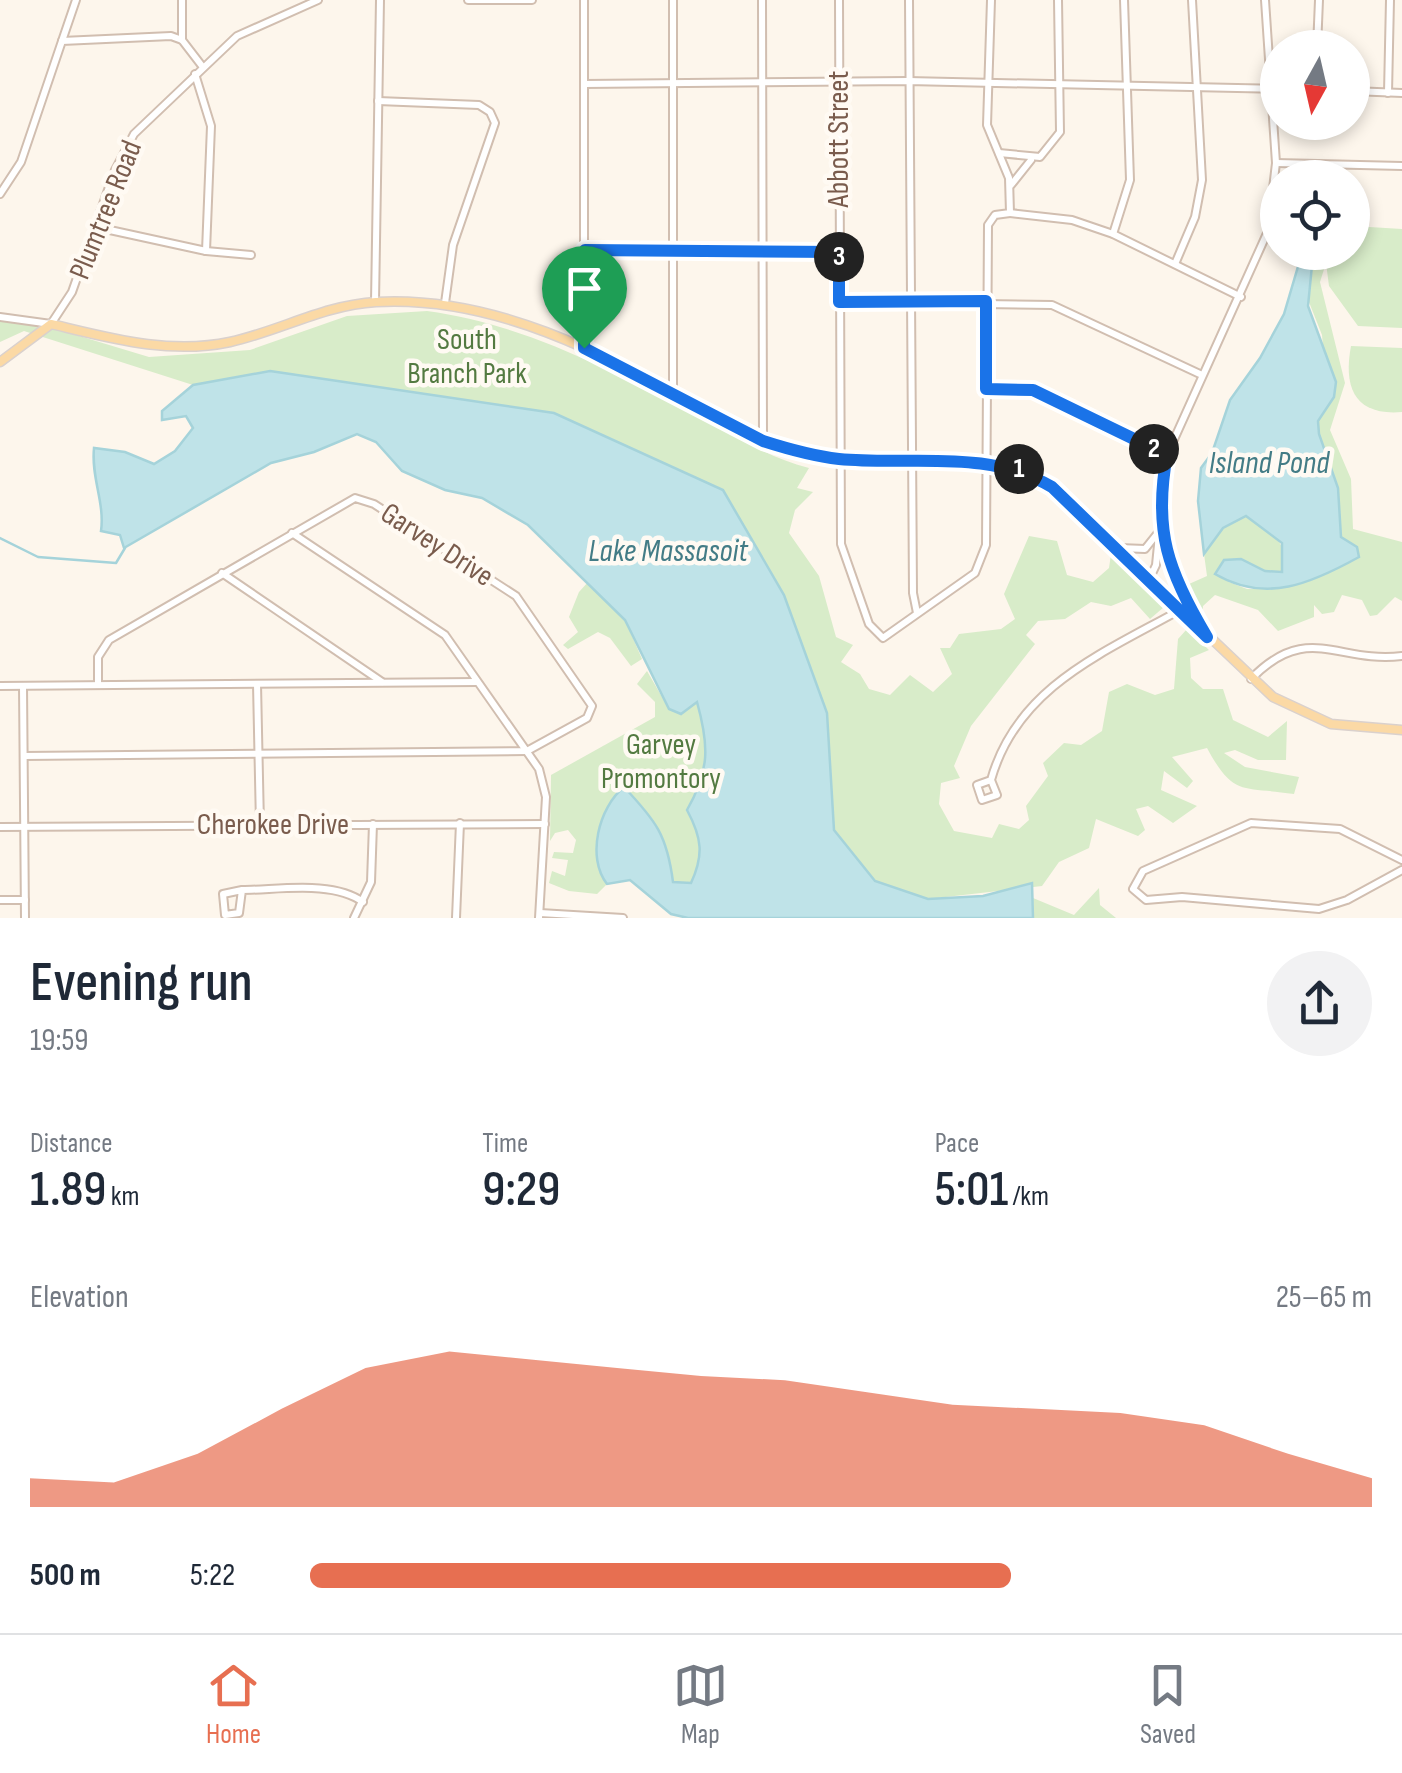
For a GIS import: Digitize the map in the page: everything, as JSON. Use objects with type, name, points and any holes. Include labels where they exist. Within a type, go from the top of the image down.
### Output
[{"type":"main road","points":[[50,324],[136,344],[191,348],[231,342],[328,310],[376,302],[445,304],[496,314],[584,348],[763,441],[840,459],[985,461],[1022,469],[1052,487],[1251,679],[1279,701],[1320,720],[1352,728],[1402,730]]},
{"type":"main road","name":"Plumtree Road","points":[[0,362],[50,324]]},
{"type":"main road","points":[[1160,528],[1175,576],[1207,637]]},
{"type":"street","points":[[0,194],[21,162],[76,0]]},
{"type":"street","points":[[182,0],[182,40],[198,69],[211,126],[206,251]]},
{"type":"street","name":"Plumtree Road","points":[[50,324],[72,292],[127,144],[198,69],[244,31],[293,4],[318,0]]},
{"type":"street","points":[[376,302],[380,0]]},
{"type":"street","points":[[468,0],[532,0]]},
{"type":"street","points":[[584,0],[584,348]]},
{"type":"street","points":[[673,0],[673,394]]},
{"type":"street","points":[[762,0],[763,441]]},
{"type":"street","name":"Abbott Street","points":[[839,0],[841,544],[869,624],[883,638],[917,614]]},
{"type":"street","points":[[909,0],[914,303],[912,593],[917,614],[982,564],[988,225],[995,216],[1010,213],[1072,220],[1113,234],[1241,297]]},
{"type":"street","points":[[991,0],[988,126],[1011,186],[1010,213]]},
{"type":"street","points":[[1011,186],[1021,168],[1040,157],[1060,132],[1058,0]]},
{"type":"street","points":[[1113,234],[1130,180],[1124,0]]},
{"type":"street","points":[[1174,264],[1200,199],[1192,0]]},
{"type":"street","points":[[1265,0],[1268,30]]},
{"type":"street","points":[[1318,30],[1319,0]]},
{"type":"street","points":[[1388,92],[1390,0]]},
{"type":"street","points":[[62,41],[171,36],[182,40]]},
{"type":"street","points":[[584,84],[908,81],[1260,89]]},
{"type":"street","points":[[1370,92],[1402,93]]},
{"type":"street","points":[[378,101],[479,105],[490,112],[495,123],[453,245],[445,304]]},
{"type":"street","points":[[998,152],[1040,157]]},
{"type":"street","points":[[1370,165],[1402,166]]},
{"type":"street","points":[[96,227],[206,251],[252,255]]},
{"type":"street","points":[[585,250],[839,252]]},
{"type":"street","points":[[1149,580],[1156,565],[1167,455],[1260,251]]},
{"type":"street","points":[[839,302],[986,301],[1062,308],[1202,375]]},
{"type":"street","points":[[0,316],[50,324]]},
{"type":"street","points":[[986,389],[1033,390],[1167,455]]},
{"type":"street","name":"Garvey Drive","points":[[98,685],[98,657],[109,640],[349,499],[362,499],[518,599],[592,704],[587,718],[527,751]]},
{"type":"street","points":[[1119,548],[1145,548],[1160,528]]},
{"type":"street","points":[[292,533],[445,634],[527,751],[545,782],[540,916],[623,918]]},
{"type":"street","points":[[222,572],[383,682]]},
{"type":"street","points":[[991,780],[1017,722],[1058,681],[1084,662],[1180,610]]},
{"type":"street","points":[[1251,679],[1270,659],[1302,646],[1402,656]]},
{"type":"street","points":[[0,686],[478,682]]},
{"type":"street","points":[[257,684],[260,825]]},
{"type":"street","points":[[23,686],[25,918]]},
{"type":"street","points":[[24,756],[527,751]]},
{"type":"street","points":[[456,918],[460,823]]},
{"type":"street","points":[[1402,860],[1340,829],[1251,823],[1140,872],[1133,889],[1146,900],[1188,897],[1318,910],[1348,900],[1402,870]]},
{"type":"street","points":[[354,918],[372,878],[373,824]]},
{"type":"street","name":"Cherokee Drive","points":[[0,828],[546,824]]},
{"type":"street","points":[[242,890],[240,914],[227,916],[222,909],[223,894],[242,890],[326,890],[348,893],[363,902]]},
{"type":"street","points":[[0,900],[25,900]]},
{"type":"green space","points":[[1370,227],[1402,229],[1402,328],[1358,326],[1329,286],[1327,270],[1370,270]]},
{"type":"green space","points":[[1311,270],[1324,270],[1320,282],[1345,383],[1330,430],[1351,479],[1353,529],[1402,542],[1402,601],[1395,597],[1377,615],[1370,616],[1362,600],[1342,595],[1334,612],[1322,614],[1314,605],[1314,617],[1278,631],[1258,610],[1215,595],[1203,606],[1202,618],[1189,584],[1207,576],[1204,554],[1223,528],[1246,516],[1277,538],[1284,551],[1283,572],[1270,571],[1229,582],[1247,589],[1278,589],[1354,560],[1341,537],[1338,488],[1319,434],[1318,421],[1328,405],[1322,335],[1307,297]]},
{"type":"green space","name":"South Branch Park","points":[[427,311],[497,326],[564,350],[764,451],[809,468],[797,488],[813,492],[795,510],[789,533],[819,576],[836,637],[853,645],[841,662],[860,674],[869,689],[890,695],[910,675],[933,692],[952,674],[940,648],[950,648],[959,634],[1001,629],[1015,619],[1004,594],[1029,536],[1057,541],[1067,575],[1093,582],[1109,568],[1111,554],[1164,607],[1150,619],[1131,598],[1111,606],[1091,602],[1065,619],[1038,621],[1026,635],[1035,644],[971,726],[954,766],[960,778],[941,783],[939,804],[954,831],[992,838],[999,824],[1019,829],[1029,820],[1026,806],[1048,776],[1043,763],[1064,743],[1081,745],[1102,731],[1109,692],[1127,684],[1155,695],[1174,689],[1178,639],[1187,629],[1209,650],[1190,658],[1191,678],[1203,689],[1223,689],[1233,720],[1268,737],[1287,721],[1286,760],[1258,760],[1235,750],[1224,753],[1245,767],[1299,777],[1294,794],[1242,787],[1225,775],[1207,748],[1172,757],[1193,781],[1187,788],[1164,771],[1161,790],[1197,806],[1173,823],[1148,806],[1136,809],[1145,830],[1138,836],[1096,819],[1089,848],[1059,862],[1042,886],[928,899],[875,881],[834,829],[827,713],[784,595],[722,490],[554,413],[270,371],[193,385],[24,331],[0,342],[0,320],[23,319],[149,357],[250,350],[347,316]]},
{"type":"green space","points":[[1351,346],[1402,348],[1402,412],[1373,409],[1356,396],[1349,375]]},
{"type":"green space","points":[[589,581],[625,620],[642,659],[631,666],[610,638],[598,632],[568,649],[563,645],[578,632],[569,617],[579,592]]},
{"type":"green space","name":"Garvey Promontory","points":[[647,671],[669,709],[697,701],[704,731],[704,769],[687,810],[700,847],[690,884],[673,883],[659,831],[624,787],[608,807],[598,833],[597,860],[607,884],[597,894],[569,891],[549,883],[552,871],[565,876],[568,860],[552,858],[554,852],[573,853],[576,840],[568,830],[555,833],[550,841],[551,775],[655,717],[655,702],[637,684]]},
{"type":"green space","points":[[1099,888],[1100,905],[1116,918],[1034,918],[1033,898],[1074,915]]},
{"type":"water","name":"Island Pond","points":[[1297,270],[1312,270],[1308,306],[1336,382],[1334,397],[1318,421],[1319,434],[1338,488],[1341,537],[1357,547],[1359,557],[1306,582],[1271,589],[1252,588],[1215,574],[1224,560],[1241,559],[1265,571],[1282,572],[1282,543],[1246,516],[1223,528],[1204,554],[1198,501],[1201,468],[1212,453],[1230,400],[1260,358],[1284,314]]},
{"type":"water","name":"Lake Massasoit","points":[[270,371],[554,413],[723,490],[784,595],[827,713],[834,830],[875,881],[928,899],[983,896],[1032,883],[1033,918],[688,918],[671,914],[630,880],[607,884],[597,860],[598,833],[608,807],[624,787],[658,830],[673,882],[691,883],[700,846],[687,810],[700,782],[705,757],[697,702],[681,714],[669,709],[625,620],[528,525],[482,498],[445,490],[402,471],[376,442],[357,434],[314,452],[271,463],[124,548],[120,535],[101,531],[94,448],[125,452],[154,464],[175,451],[193,428],[186,416],[162,420],[162,411],[193,385]]},
{"type":"waterway","points":[[0,538],[38,557],[116,563],[125,548]]},
{"type":"route","points":[[585,250],[839,252],[839,302],[986,301],[986,389],[1033,390],[1167,455],[1160,494],[1160,528],[1175,576],[1207,637],[1052,487],[1022,469],[985,461],[840,459],[794,452],[763,441],[584,348],[585,250]]}]
